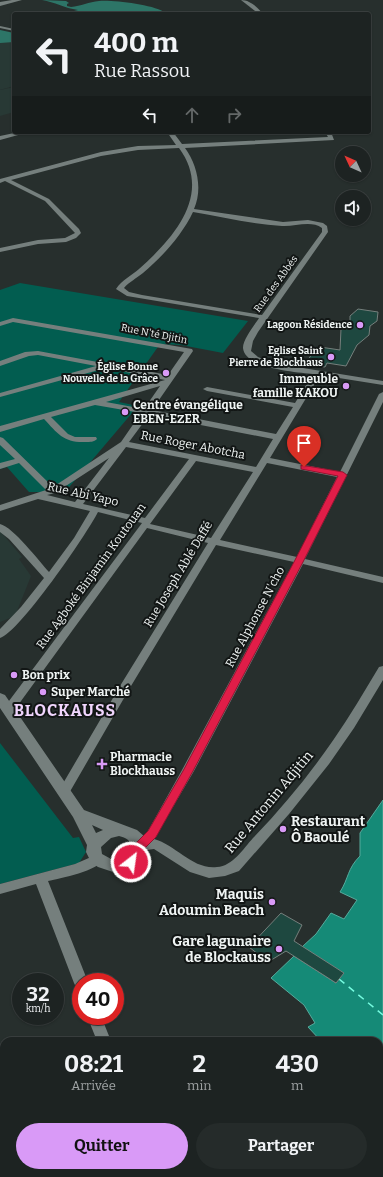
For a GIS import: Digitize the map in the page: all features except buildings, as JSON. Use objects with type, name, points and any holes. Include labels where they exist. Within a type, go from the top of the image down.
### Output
[{"type":"street","points":[[0,2],[6,0]]},
{"type":"street","points":[[0,2],[19,0]]},
{"type":"street","points":[[243,0],[260,12]]},
{"type":"street","points":[[0,27],[12,30]]},
{"type":"street","points":[[0,138],[17,134]]},
{"type":"street","points":[[172,134],[183,146],[189,158],[196,181],[196,193],[191,210],[188,217],[165,247],[137,274],[123,284],[120,289],[127,294],[142,297],[264,317]]},
{"type":"street","points":[[3,180],[117,150],[332,140],[329,134]]},
{"type":"street","points":[[0,176],[3,180],[48,200],[77,230],[78,234],[66,240],[38,242],[0,250]]},
{"type":"street","name":"Rue des Abbés","points":[[191,210],[283,224],[308,222],[320,224],[325,227],[325,232],[300,270],[264,317],[249,341],[247,347],[250,354],[254,358],[270,365],[383,383]]},
{"type":"street","name":"Rue N'té Djitin","points":[[0,324],[12,320],[190,350],[124,444],[78,504]]},
{"type":"street","points":[[0,364],[33,353],[107,366],[168,380]]},
{"type":"street","points":[[0,395],[107,366]]},
{"type":"street","name":"Rue Joseph Ablé Daffé","points":[[64,792],[91,743],[212,542],[318,373]]},
{"type":"street","points":[[0,429],[168,380]]},
{"type":"street","points":[[207,389],[298,406]]},
{"type":"street","name":"Rue Alphonse N'cho","points":[[140,846],[152,834],[188,771],[299,562],[383,394]]},
{"type":"street","points":[[94,402],[278,437]]},
{"type":"street","points":[[44,416],[65,436],[74,440],[93,439]]},
{"type":"street","points":[[0,440],[52,491]]},
{"type":"street","points":[[0,508],[52,491],[124,444]]},
{"type":"street","name":"Rue Roger Abotcha","points":[[124,444],[257,470]]},
{"type":"street","name":"Rue Agboké Binjamin Koutouan","points":[[9,709],[194,458]]},
{"type":"street","points":[[0,466],[21,460]]},
{"type":"street","points":[[264,460],[343,475]]},
{"type":"street","name":"Rue Abi Yapo","points":[[38,496],[78,504],[212,542],[383,580]]},
{"type":"street","points":[[0,635],[16,621],[49,578],[85,530],[95,509]]},
{"type":"street","points":[[0,527],[12,537],[49,578]]},
{"type":"street","name":"Rue Antonin Adjitin","points":[[140,846],[153,844],[160,846],[196,869],[209,874],[223,873],[234,867],[286,810],[314,776],[349,727],[383,670]]},
{"type":"street","points":[[0,698],[9,709],[19,728],[79,814],[94,844],[94,852],[98,859],[105,864],[123,866],[137,857],[140,846],[134,835],[79,814]]},
{"type":"street","points":[[94,844],[100,837],[108,832],[119,830]]},
{"type":"street","points":[[0,889],[78,868],[98,859]]},
{"type":"street","points":[[40,878],[77,973]]},
{"type":"street","points":[[98,1025],[102,1037]]},
{"type":"shaded area","points":[[42,0],[66,1],[69,3],[67,6],[71,7],[99,1],[114,1],[141,5],[164,12],[70,12],[78,10]]},
{"type":"shaded area","points":[[0,30],[12,33],[12,87],[0,90]]},
{"type":"shaded area","points":[[0,30],[12,33],[12,42],[0,43]]},
{"type":"shaded area","points":[[12,87],[12,113],[0,116],[0,90]]},
{"type":"shaded area","points":[[20,283],[248,321],[223,353],[181,345],[160,344],[119,402],[138,406],[65,492],[29,492],[7,467],[0,469],[0,290]]},
{"type":"shaded area","points":[[0,531],[22,557],[19,559],[31,576],[15,616],[0,622]]},
{"type":"shaded area","points":[[0,743],[73,838],[79,837],[86,852],[79,863],[0,884]]},
{"type":"shaded area","points":[[383,800],[383,1037],[317,1037],[308,1027],[315,1023],[304,1005],[271,978],[294,956],[336,983],[339,979],[302,947],[316,934],[331,913],[344,919],[357,900],[340,892],[350,869],[360,856],[360,833]]},
{"type":"ferry route","points":[[339,979],[383,1015]]},
{"type":"place","name":"Lagoon Résidence","points":[[360,325]]},
{"type":"place","name":"Eglise Saint Pierre de Blockhaus","points":[[331,357]]},
{"type":"place","name":"Église Bonne Nouvelle de la Grâce","points":[[166,373]]},
{"type":"place","name":"Immeuble famille KAKOU","points":[[346,386]]},
{"type":"place","name":"Centre évangélique EBEN-EZER","points":[[125,412]]},
{"type":"place","name":"Bon prix","points":[[14,675]]},
{"type":"place","name":"Super Marché","points":[[43,692]]},
{"type":"place","name":"Pharmacie Blockhauss","points":[[102,764]]},
{"type":"place","name":"Restaurant Ô Baoulé","points":[[283,829]]},
{"type":"place","name":"Maquis Adoumin Beach","points":[[272,902]]},
{"type":"place","name":"Gare lagunaire de Blockauss","points":[[279,949]]},
{"type":"district","name":"BLOCKAUSS","points":[[65,710]]},
{"type":"route","points":[[131,862],[137,857],[140,846],[152,834],[188,771],[299,562],[343,475],[304,467]]}]
